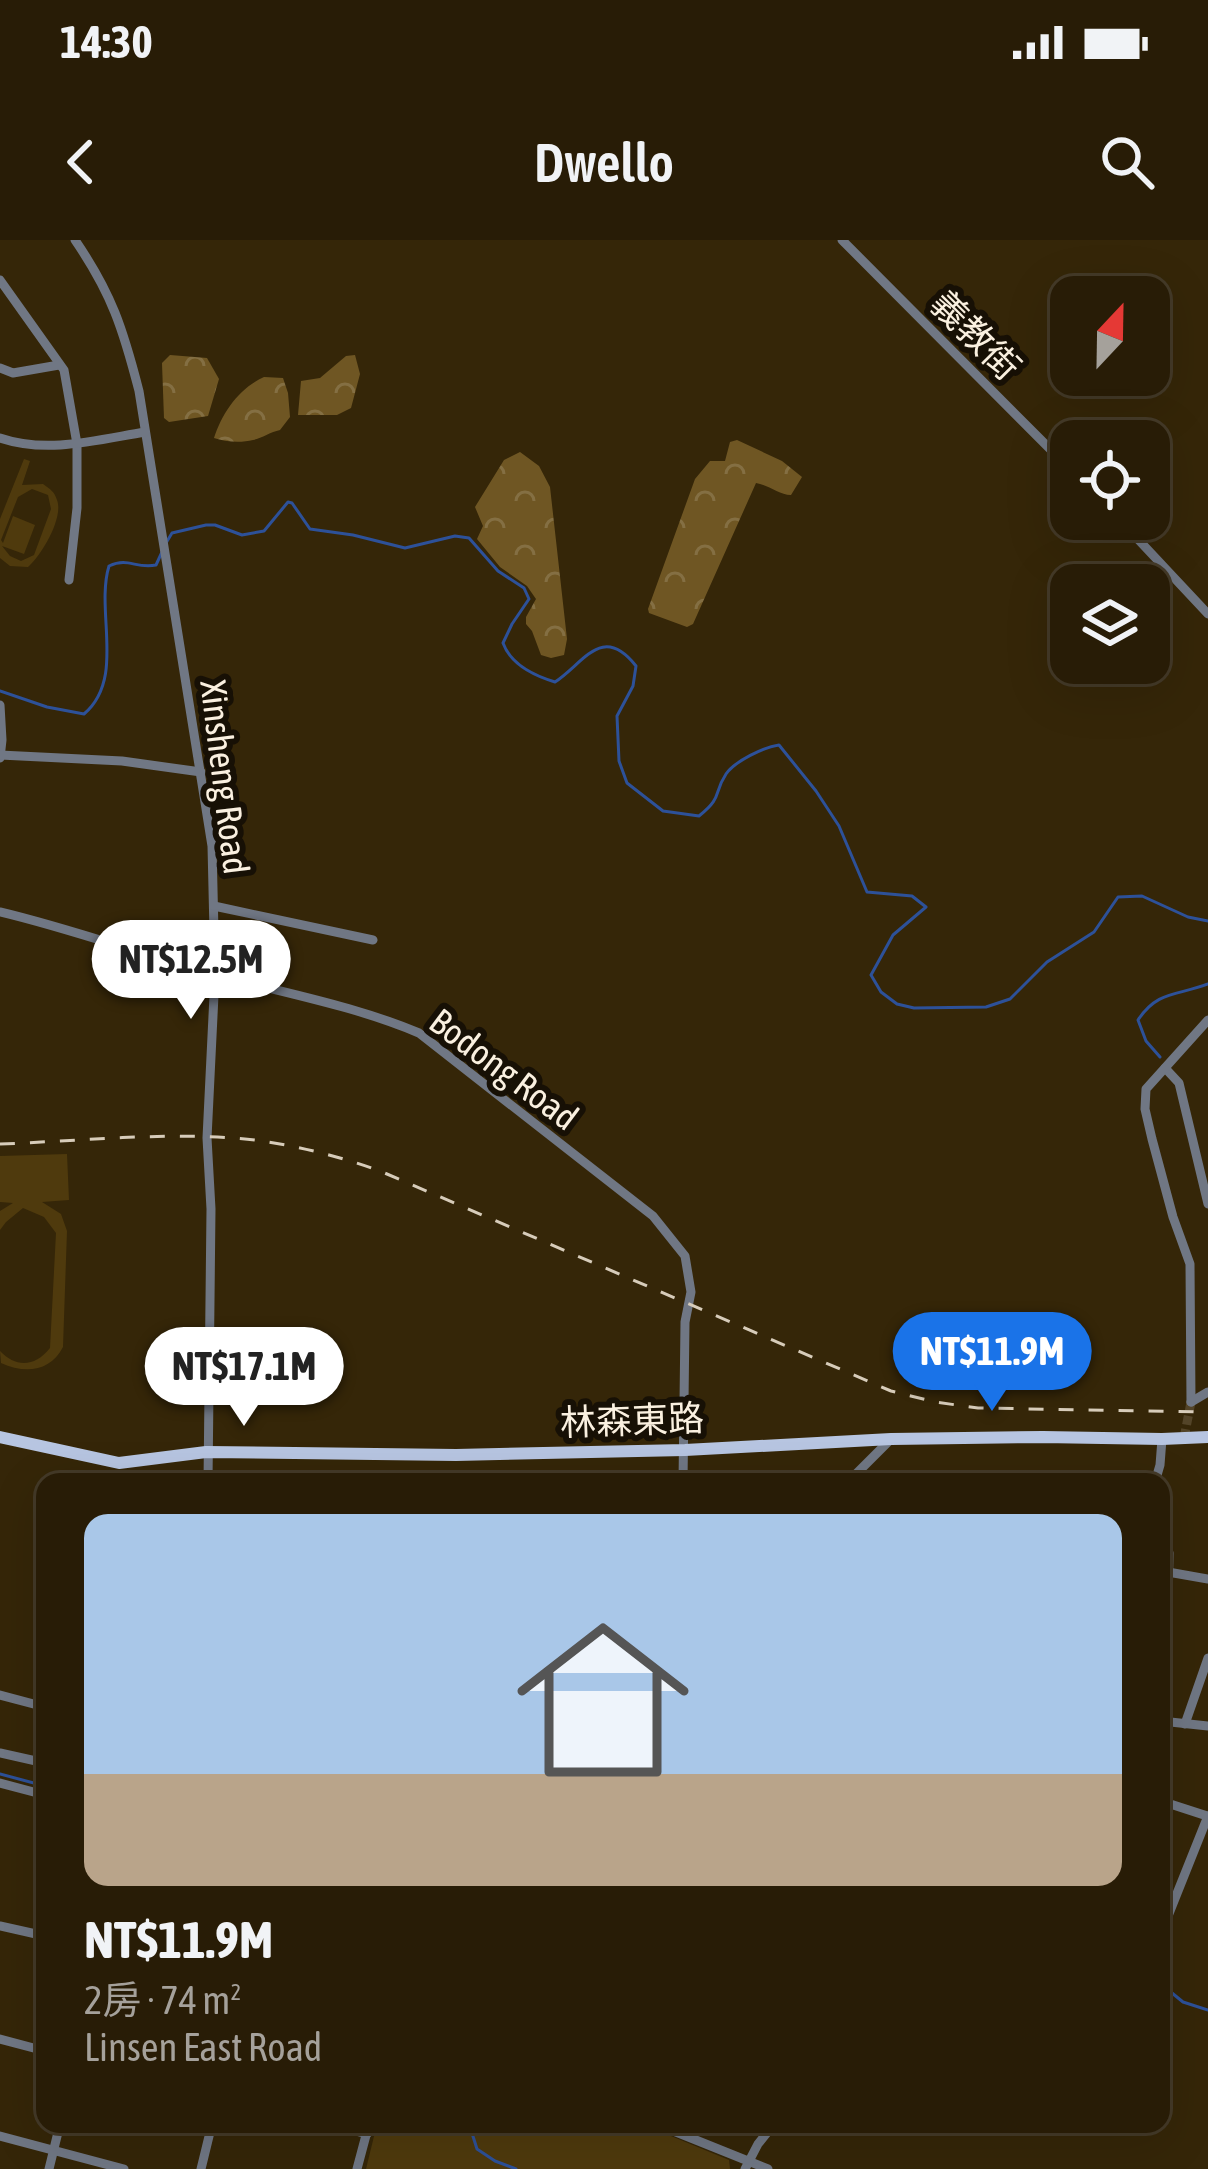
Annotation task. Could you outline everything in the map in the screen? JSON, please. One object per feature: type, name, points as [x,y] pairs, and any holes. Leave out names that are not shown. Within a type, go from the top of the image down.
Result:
[{"type":"main road","name":"林森東路","points":[[0,1437],[119,1463],[206,1453],[456,1455],[891,1439],[1208,1436]]},
{"type":"street","name":"Xinsheng Road","points":[[75,240],[101,278],[123,328],[139,391],[211,829],[215,975],[207,1138],[211,1251],[207,1473]]},
{"type":"street","name":"義教街","points":[[842,240],[1050,449]]},
{"type":"street","points":[[0,281],[64,370],[77,444],[77,508],[69,580]]},
{"type":"street","points":[[0,368],[13,373],[59,365]]},
{"type":"street","points":[[0,438],[23,446],[77,444],[145,432]]},
{"type":"street","points":[[1139,540],[1208,614]]},
{"type":"street","points":[[0,705],[0,756],[122,761],[201,772]]},
{"type":"street","points":[[214,906],[373,940]]},
{"type":"street","name":"Bodong Road","points":[[0,913],[215,975],[329,1002],[419,1033],[653,1216],[685,1256],[691,1292],[685,1322],[684,1473]]},
{"type":"street","points":[[1208,1020],[1146,1090],[1145,1109],[1190,1264],[1191,1402],[1208,1392]]},
{"type":"street","points":[[1165,1068],[1179,1083],[1208,1204]]},
{"type":"street","points":[[857,1473],[891,1439]]},
{"type":"street","points":[[1156,1473],[1162,1439]]},
{"type":"street","points":[[1170,1572],[1208,1579]]},
{"type":"street","points":[[1185,1724],[1208,1658]]},
{"type":"street","points":[[0,1696],[36,1705]]},
{"type":"street","points":[[1170,1722],[1208,1726]]},
{"type":"street","points":[[0,1755],[36,1761]]},
{"type":"street","points":[[0,1783],[36,1793]]},
{"type":"street","points":[[1170,1804],[1207,1816],[1170,1911]]},
{"type":"street","points":[[0,1926],[36,1934]]},
{"type":"street","points":[[0,2039],[36,2048]]},
{"type":"street","points":[[49,2169],[58,2133]]},
{"type":"street","points":[[201,2169],[210,2133]]},
{"type":"street","points":[[357,2169],[367,2133]]},
{"type":"street","points":[[676,2133],[747,2166],[768,2169]]},
{"type":"street","points":[[747,2166],[768,2133]]},
{"type":"street","points":[[0,2136],[124,2169]]},
{"type":"shaded area","points":[[24,459],[30,461],[22,485],[43,484],[55,495],[58,508],[50,536],[28,567],[10,566],[0,558],[0,519]],"holes":[[[32,489],[48,495],[51,509],[34,555],[21,561],[10,556],[2,546],[24,554],[35,525],[13,516],[3,543],[1,540],[18,497]]]},
{"type":"shaded area","points":[[67,1154],[69,1200],[42,1202],[61,1214],[67,1231],[63,1347],[44,1366],[10,1366],[1,1363],[0,1351],[25,1363],[50,1348],[56,1233],[44,1217],[23,1208],[0,1230],[0,1211],[13,1203],[0,1202],[0,1156]]},
{"type":"shaded area","points":[[375,2133],[664,2133],[729,2160],[730,2169],[366,2169]]},
{"type":"green space","points":[[170,355],[207,358],[219,379],[208,416],[169,422],[164,418],[162,363]]},
{"type":"green space","points":[[355,355],[360,374],[351,408],[337,415],[298,415],[301,381],[320,378],[346,356]]},
{"type":"green space","points":[[264,377],[283,378],[288,393],[290,417],[280,430],[248,441],[214,438],[233,402]]},
{"type":"green space","points":[[737,440],[782,461],[802,477],[791,495],[756,483],[693,624],[687,627],[649,613],[695,479],[710,461],[725,461],[730,442]]},
{"type":"green space","points":[[520,452],[539,466],[550,487],[567,639],[564,655],[551,658],[541,655],[526,624],[536,599],[477,539],[483,526],[475,507],[504,460]]},
{"type":"waterway","points":[[166,543],[172,533],[206,525],[242,535],[264,531],[288,502],[310,529],[405,548],[455,536],[469,538],[498,571],[524,588],[529,599],[503,643],[518,663],[555,682],[603,647],[624,654],[636,666],[633,686],[617,716],[619,761],[627,783],[663,811],[699,816],[715,800],[730,769],[750,755],[779,745],[839,826],[867,892],[912,896],[926,907],[893,935],[871,975],[881,992],[897,1004],[986,1007],[1010,999],[1047,962],[1094,932],[1118,897],[1142,896],[1208,921]]},
{"type":"waterway","points":[[0,691],[84,714],[104,682],[109,566],[156,565],[162,552]]},
{"type":"waterway","points":[[1160,1057],[1146,1041],[1138,1020],[1153,1003],[1208,984]]},
{"type":"waterway","points":[[0,1774],[36,1784]]},
{"type":"waterway","points":[[1170,1991],[1183,2002],[1208,2010]]},
{"type":"waterway","points":[[472,2133],[477,2149],[516,2169]]},
{"type":"tunnel","points":[[1184,1438],[1191,1402]]},
{"type":"railway","points":[[0,1144],[198,1136],[307,1149],[380,1171],[891,1391],[978,1408],[1208,1412]]}]
